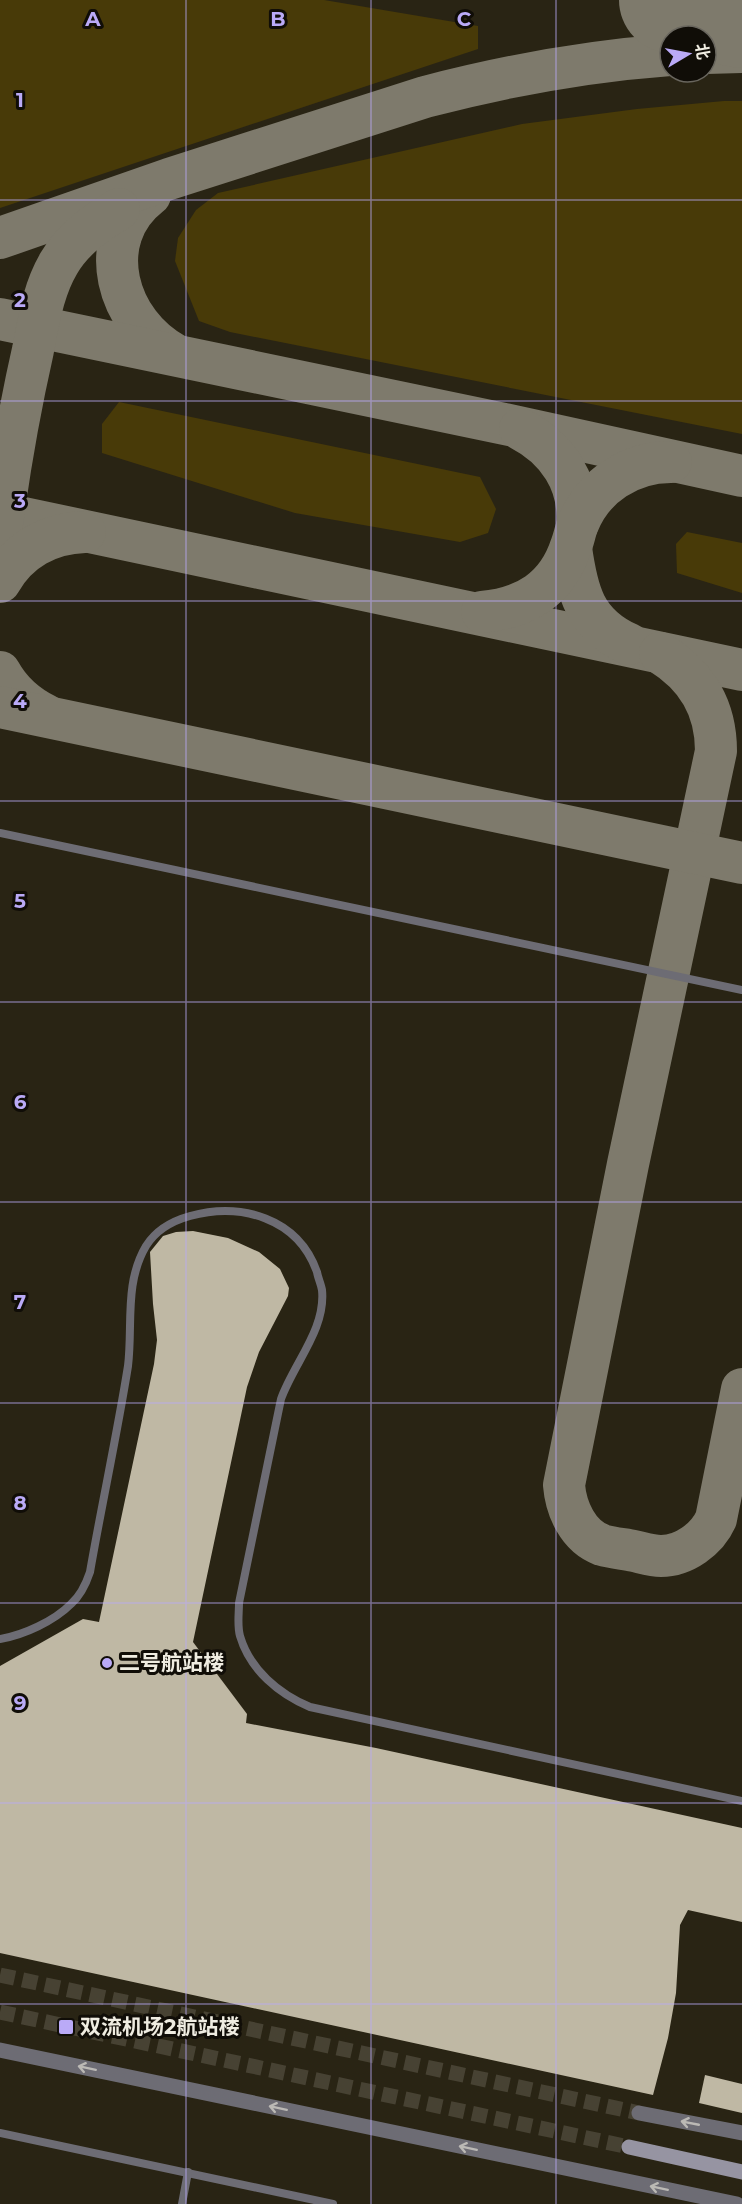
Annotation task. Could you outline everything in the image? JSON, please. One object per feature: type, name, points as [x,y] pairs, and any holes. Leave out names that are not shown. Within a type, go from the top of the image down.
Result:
[{"type":"main road","points":[[629,2147],[742,2172]]},
{"type":"street","points":[[0,2050],[737,2204]]},
{"type":"street","points":[[639,2113],[742,2133]]},
{"type":"lane","points":[[0,833],[742,990]]},
{"type":"lane","points":[[0,1639],[12,1637],[61,1613],[73,1603],[90,1572],[128,1364],[130,1302],[135,1271],[146,1246],[157,1231],[177,1220],[216,1211],[255,1214],[277,1224],[296,1238],[311,1256],[322,1288],[322,1307],[314,1333],[281,1399],[239,1603],[240,1636],[256,1667],[273,1686],[294,1700],[310,1707],[742,1802]]},
{"type":"lane","points":[[0,2133],[333,2204]]},
{"type":"lane","points":[[182,2204],[188,2172]]},
{"type":"shaded area","points":[[0,0],[324,0],[478,26],[478,49],[0,208]]},
{"type":"shaded area","points":[[742,101],[742,434],[230,332],[199,321],[175,261],[178,238],[196,210],[218,193],[522,124],[637,109]]},
{"type":"shaded area","points":[[119,402],[480,477],[496,509],[488,533],[460,542],[295,513],[102,453],[102,424]]},
{"type":"shaded area","points":[[687,532],[742,543],[742,593],[677,573],[676,544]]},
{"type":"building","name":"二号航站楼","points":[[193,1231],[228,1238],[259,1252],[280,1269],[289,1288],[288,1296],[259,1352],[247,1387],[193,1642],[247,1714],[246,1723],[376,1748],[742,1828],[742,1922],[688,1910],[680,1925],[676,1993],[668,2038],[653,2095],[0,1953],[0,1666],[83,1619],[99,1622],[154,1364],[157,1340],[150,1252],[163,1236],[176,1232]]},
{"type":"building","points":[[705,2075],[742,2084],[742,2113],[699,2103]]},
{"type":"taxiway","points":[[701,6],[702,0]]},
{"type":"taxiway","points":[[718,53],[742,52]]},
{"type":"taxiway","points":[[0,238],[169,179],[425,97],[547,70],[658,56]]},
{"type":"taxiway","points":[[150,195],[132,214],[121,235],[117,257],[119,280],[127,303],[139,323],[156,341],[176,355]]},
{"type":"taxiway","points":[[0,539],[19,420],[45,294],[59,263],[71,246],[119,209]]},
{"type":"taxiway","points":[[0,319],[742,476]]},
{"type":"taxiway","points":[[520,429],[545,446],[564,468],[575,495],[577,526]]},
{"type":"taxiway","points":[[482,612],[498,610],[525,601],[548,585],[565,561],[585,510],[603,488],[641,466],[671,462]]},
{"type":"taxiway","points":[[0,513],[742,670]]},
{"type":"taxiway","points":[[0,582],[16,561],[36,545],[59,536],[85,532]]},
{"type":"taxiway","points":[[571,548],[576,578],[585,605],[602,627],[629,644]]},
{"type":"taxiway","points":[[660,653],[684,672],[702,694],[712,721],[716,751],[628,1164],[564,1485],[567,1503],[575,1521],[586,1535],[602,1545],[658,1556],[686,1550],[701,1539],[716,1519],[742,1389]]},
{"type":"taxiway","points":[[0,672],[20,697],[46,715]]},
{"type":"taxiway","points":[[0,707],[742,863]]},
{"type":"runway","points":[[672,0],[742,15]]},
{"type":"tunnel","points":[[0,1975],[639,2113]]},
{"type":"tunnel","points":[[0,2012],[629,2147]]},
{"type":"place","name":"二号航站楼","points":[[107,1663]]},
{"type":"place","name":"双流机场2航站楼","points":[[66,2027]]}]
